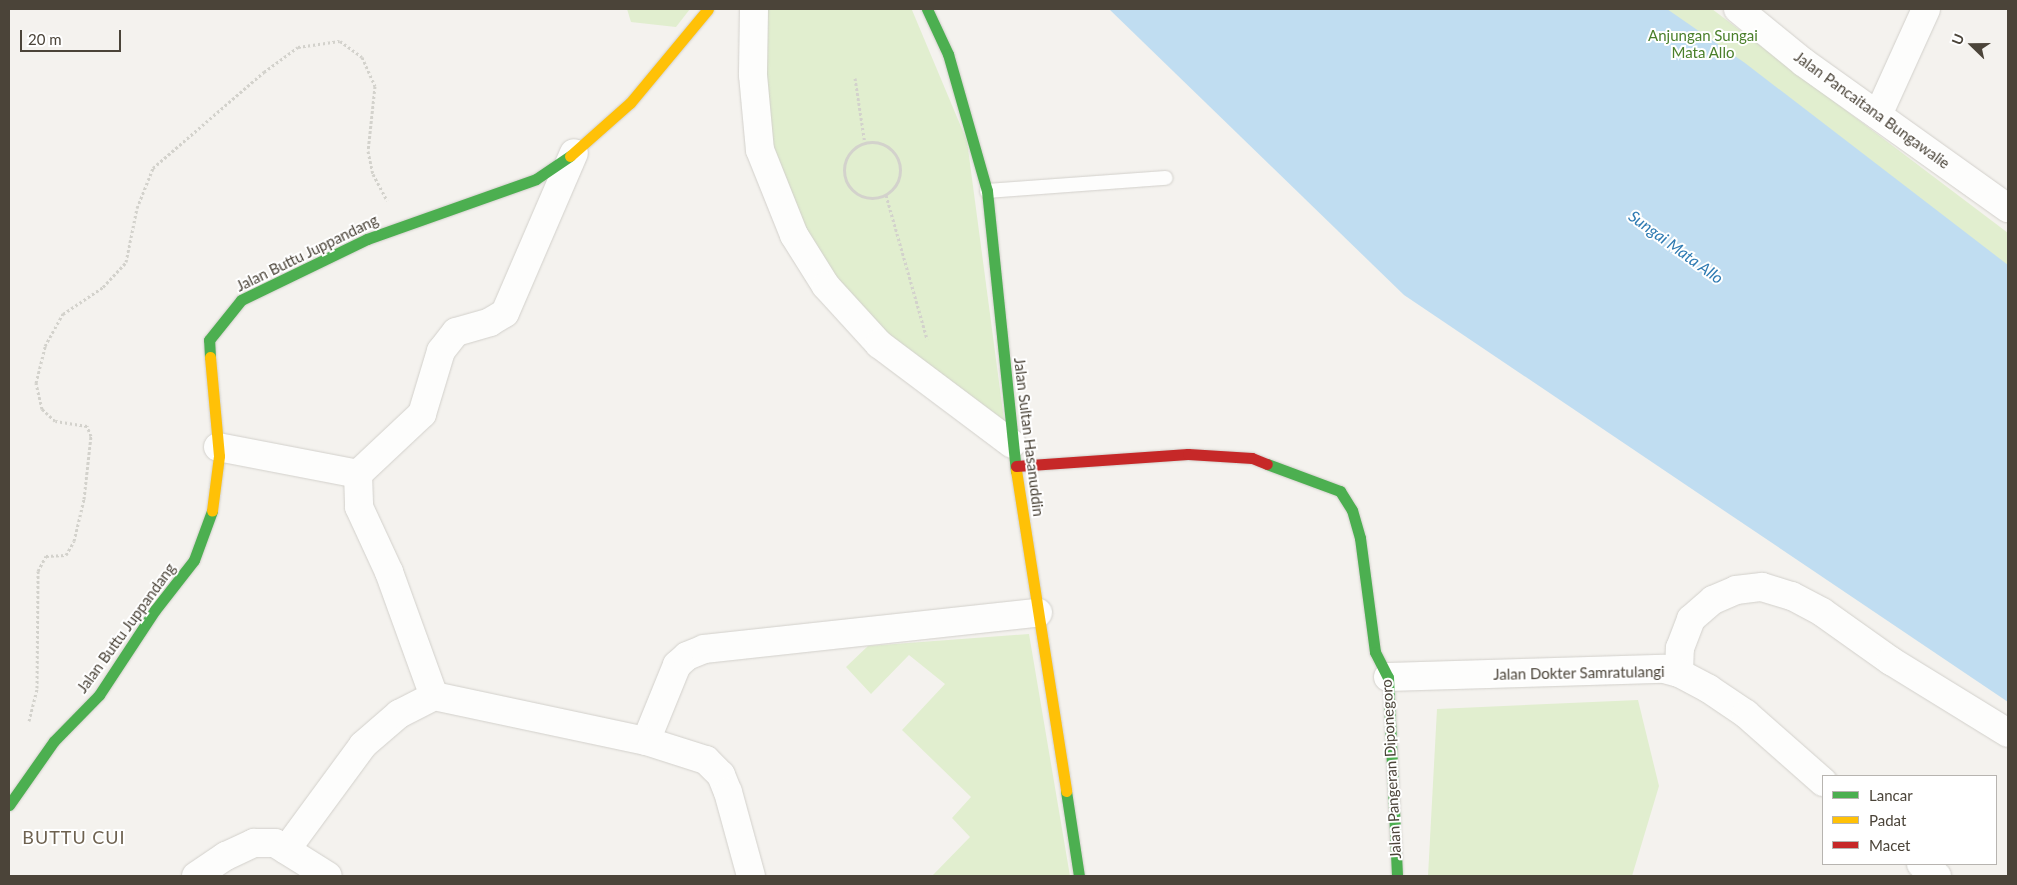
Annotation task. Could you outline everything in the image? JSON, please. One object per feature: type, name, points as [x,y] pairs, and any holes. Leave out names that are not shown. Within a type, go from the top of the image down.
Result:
[{"type":"main road","name":"Jalan Buttu Juppandang","points":[[9,805],[54,741],[99,695],[155,610],[194,560],[211,516],[218,482],[218,448],[209,340],[224,319],[241,300],[400,225],[527,183],[574,153],[630,103],[708,9]]},
{"type":"main road","name":"Jalan Sultan Hasanuddin","points":[[928,9],[948,54],[987,191],[1014,455],[1079,876]]},
{"type":"main road","name":"Jalan Pangeran Diponegoro","points":[[1014,455],[1188,454],[1252,458],[1340,491],[1352,510],[1370,595],[1375,652],[1388,677],[1397,876]]},
{"type":"street","points":[[754,9],[753,75],[760,150],[794,235],[826,286],[879,344],[926,377],[1014,455]]},
{"type":"street","name":"Jalan Pancaitana Bungawalie","points":[[1738,9],[1878,115],[2008,208]]},
{"type":"street","points":[[1878,115],[1926,9]]},
{"type":"street","points":[[434,696],[389,572],[359,507],[358,474],[422,414],[441,351],[456,332],[490,322],[505,314],[574,153]]},
{"type":"street","points":[[218,448],[358,474]]},
{"type":"street","points":[[1679,673],[1680,648],[1691,620],[1713,600],[1736,590],[1762,587],[1792,596],[1822,612],[1890,661],[2008,733]]},
{"type":"street","points":[[646,741],[677,665],[687,656],[704,649],[1038,613]]},
{"type":"street","name":"Jalan Dokter Samratulangi","points":[[1388,677],[1664,669],[1679,673],[1746,714],[1822,781]]},
{"type":"street","points":[[286,850],[363,745],[399,714],[434,696],[646,741],[706,760],[721,775],[751,876]]},
{"type":"street","points":[[196,876],[226,856],[254,843],[275,843],[328,876]]},
{"type":"street","points":[[1922,865],[1937,876]]},
{"type":"lane","points":[[987,191],[1166,178]]},
{"type":"path","points":[[29,723],[37,688],[38,572],[46,556],[66,555],[74,541],[84,499],[91,436],[87,426],[55,421],[42,409],[36,383],[45,346],[63,314],[103,287],[126,262],[137,208],[153,168],[264,72],[298,47],[340,41],[362,57],[375,86],[368,151],[373,174],[400,225]]},
{"type":"path","points":[[855,78],[865,144]]},
{"type":"path","points":[[876,142],[892,149],[900,165],[898,182],[886,195],[868,198],[853,191],[844,176],[846,158],[858,145],[876,142]]},
{"type":"path","points":[[886,195],[929,346],[926,377]]},
{"type":"green space","points":[[627,9],[690,9],[676,27],[631,22]]},
{"type":"green space","points":[[759,9],[912,10],[967,141],[1005,427],[883,335],[799,233],[765,144]]},
{"type":"green space","name":"Anjungan Sungai Mata Allo","points":[[1600,9],[1712,9],[2008,233],[2008,306]]},
{"type":"green space","points":[[1029,634],[1070,876],[932,876],[970,837],[952,818],[971,797],[902,730],[945,684],[909,655],[871,694],[846,667],[868,646]]},
{"type":"green space","points":[[1638,700],[1659,786],[1632,876],[1428,876],[1437,709]]},
{"type":"water","name":"Sungai Mata Allo","points":[[1109,9],[1667,9],[1745,63],[2008,265],[2008,702],[1404,295]]},
{"type":"traffic: fast","points":[[927,9],[948,54],[987,191],[1016,470]]},
{"type":"traffic: fast","points":[[210,357],[209,340],[241,300],[367,239],[536,179],[570,156]]},
{"type":"traffic: fast","points":[[1267,464],[1340,491],[1352,510],[1360,538],[1375,652],[1388,677],[1397,876]]},
{"type":"traffic: fast","points":[[9,805],[54,741],[99,695],[155,610],[194,560],[212,511]]},
{"type":"traffic: fast","points":[[1066,791],[1079,876]]},
{"type":"traffic: slow","points":[[570,156],[630,103],[708,9]]},
{"type":"traffic: slow","points":[[210,357],[219,456],[212,511]]},
{"type":"traffic: slow","points":[[1016,470],[1066,791]]},
{"type":"traffic: jam","points":[[1016,466],[1188,454],[1252,458],[1267,464]]},
{"type":"district","name":"BUTTU CUI","points":[[74,837]]}]
